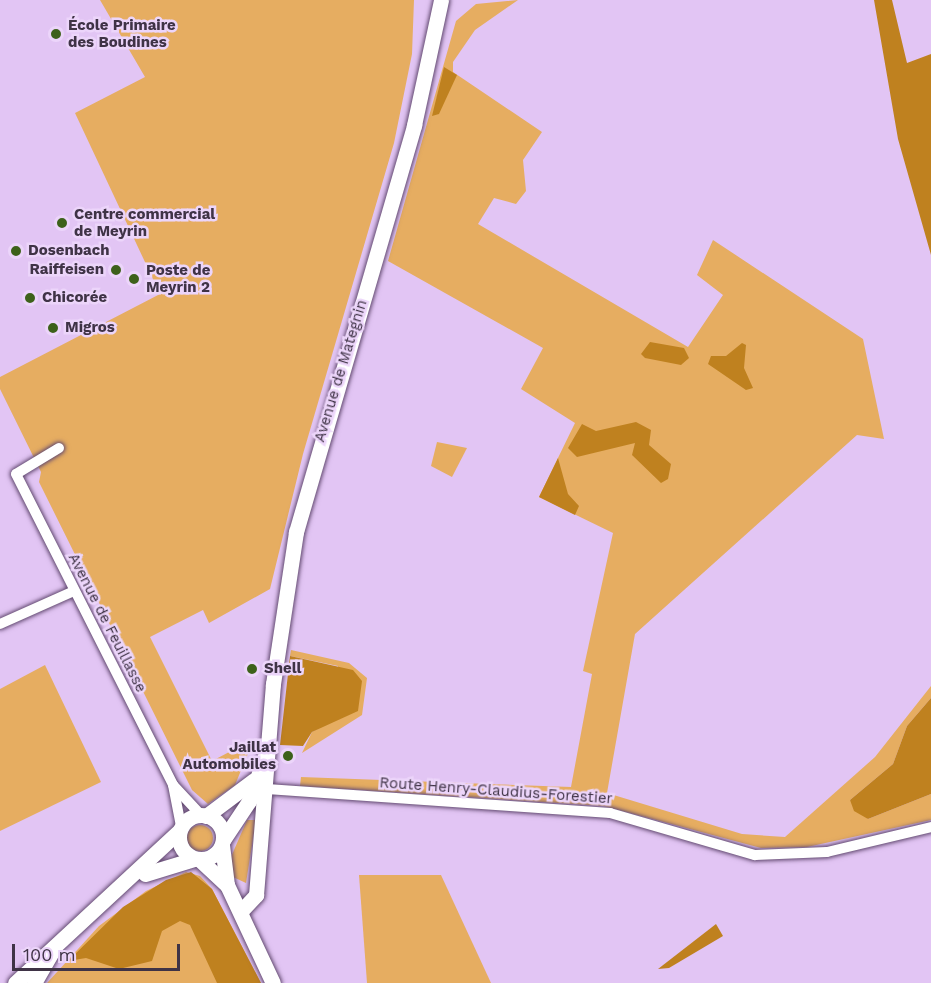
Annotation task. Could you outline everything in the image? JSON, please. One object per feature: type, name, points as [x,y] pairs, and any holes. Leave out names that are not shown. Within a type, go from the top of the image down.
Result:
[{"type":"main road","name":"Avenue de Mategnin","points":[[242,910],[256,895],[262,783],[296,532],[414,125],[441,0]]},
{"type":"main road","name":"Avenue de Mategnin","points":[[222,843],[262,783]]},
{"type":"main road","points":[[15,983],[134,879],[180,829],[262,783]]},
{"type":"main road","points":[[203,815],[218,823],[227,885]]},
{"type":"main road","points":[[180,829],[181,848],[227,885],[242,910],[273,983]]},
{"type":"main road","points":[[134,879],[197,859],[222,843]]},
{"type":"main road","points":[[26,983],[57,944]]},
{"type":"main road","points":[[34,983],[57,944]]},
{"type":"street","name":"Avenue de Feuillasse","points":[[59,448],[16,474],[173,785],[203,815]]},
{"type":"street","points":[[0,624],[74,591]]},
{"type":"street","name":"Route Henry-Claudius-Forestier","points":[[262,783],[610,813],[755,855],[827,852],[931,827]]},
{"type":"street","name":"Avenue de Feuillasse","points":[[173,785],[180,829]]},
{"type":"shaded area","points":[[100,0],[414,0],[412,54],[394,143],[303,454],[270,589],[209,623],[203,610],[150,637],[212,761],[254,739],[235,785],[208,804],[192,790],[39,482],[41,472],[0,389],[0,377],[160,294],[75,113],[145,77]]},
{"type":"shaded area","points":[[518,0],[475,30],[453,62],[453,72],[542,132],[523,160],[526,191],[516,204],[494,198],[478,224],[688,347],[723,295],[697,275],[713,240],[863,339],[884,439],[857,435],[635,634],[607,793],[742,834],[785,837],[875,757],[931,686],[931,698],[907,726],[893,764],[850,800],[868,819],[931,794],[931,820],[807,847],[761,848],[604,806],[300,786],[301,777],[571,787],[592,674],[583,671],[613,533],[539,497],[575,423],[521,389],[543,348],[388,261],[456,21],[476,4]]},
{"type":"shaded area","points":[[874,0],[892,0],[907,63],[931,54],[931,255],[898,139]]},
{"type":"shaded area","points":[[444,67],[457,75],[439,114],[432,116]]},
{"type":"shaded area","points":[[650,342],[684,348],[689,358],[681,365],[645,358],[641,354]]},
{"type":"shaded area","points":[[742,343],[746,345],[744,368],[753,388],[746,390],[708,364],[711,356],[726,356]]},
{"type":"shaded area","points":[[636,422],[651,430],[649,445],[671,464],[668,479],[661,483],[632,455],[635,443],[577,457],[568,448],[582,424],[596,431]]},
{"type":"shaded area","points":[[437,442],[467,448],[452,477],[431,466]]},
{"type":"shaded area","points":[[558,458],[568,494],[579,506],[575,515],[539,497]]},
{"type":"shaded area","points":[[291,650],[349,663],[367,678],[362,715],[302,753],[312,732],[340,717],[338,666],[290,656]]},
{"type":"shaded area","points":[[290,656],[353,670],[362,681],[358,711],[312,732],[303,746],[280,745]]},
{"type":"shaded area","points":[[45,665],[101,782],[0,831],[0,689]]},
{"type":"shaded area","points":[[931,698],[931,794],[868,819],[854,811],[850,800],[893,764],[907,726]]},
{"type":"shaded area","points":[[247,820],[256,820],[246,883],[233,877],[231,857]]},
{"type":"shaded area","points":[[200,825],[209,829],[213,838],[209,847],[200,851],[191,847],[187,838],[191,829]]},
{"type":"shaded area","points":[[186,872],[200,876],[212,889],[261,983],[47,983],[99,926],[146,891]]},
{"type":"shaded area","points":[[191,872],[212,889],[261,983],[217,983],[190,925],[180,921],[162,931],[152,961],[119,969],[86,958],[68,961],[123,907],[166,880]]},
{"type":"shaded area","points":[[359,875],[441,875],[491,983],[367,983]]},
{"type":"shaded area","points":[[716,924],[723,936],[669,968],[658,969]]},
{"type":"place","name":"École Primaire des Boudines","points":[[56,34]]},
{"type":"place","name":"Centre commercial de Meyrin","points":[[62,223]]},
{"type":"place","name":"Dosenbach","points":[[16,251]]},
{"type":"place","name":"Raiffeisen","points":[[116,270]]},
{"type":"place","name":"Poste de Meyrin 2","points":[[134,279]]},
{"type":"place","name":"Chicorée","points":[[30,298]]},
{"type":"place","name":"Migros","points":[[53,328]]},
{"type":"place","name":"Shell","points":[[252,669]]},
{"type":"place","name":"Jaillat Automobiles","points":[[288,756]]}]
